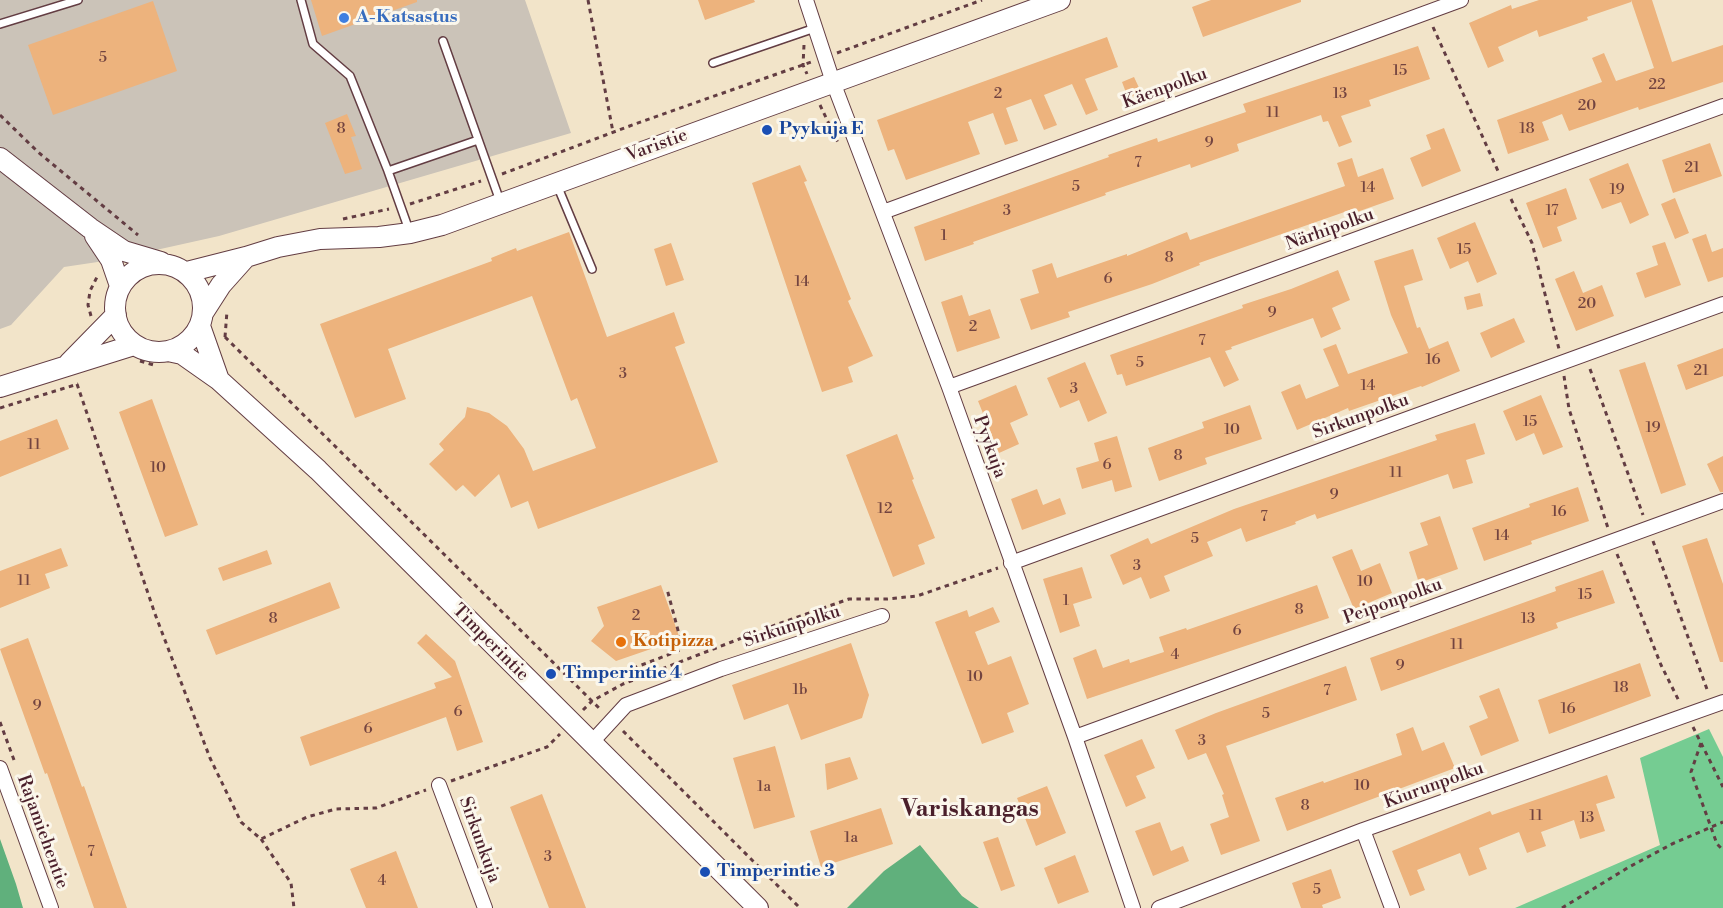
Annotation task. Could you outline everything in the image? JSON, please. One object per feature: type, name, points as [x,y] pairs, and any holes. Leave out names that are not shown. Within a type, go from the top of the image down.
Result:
[{"type":"street","name":"Pyykuja","points":[[806,0],[833,82],[949,387],[1005,565],[1075,737],[1133,908]]},
{"type":"street","name":"Varistie","points":[[187,272],[278,247],[320,240],[379,237],[442,225],[1060,0]]},
{"type":"street","name":"Käenpolku","points":[[883,212],[1461,0]]},
{"type":"street","name":"Närhipolku","points":[[949,387],[1723,106]]},
{"type":"street","points":[[0,158],[90,228],[124,251],[187,272],[198,286],[203,299],[202,320]]},
{"type":"street","points":[[90,228],[111,260],[120,286]]},
{"type":"street","points":[[0,387],[68,364],[136,353],[156,352],[167,360],[192,337],[221,285],[246,257]]},
{"type":"street","points":[[136,353],[124,335],[116,315],[116,300],[120,286],[140,268],[153,264],[166,264]]},
{"type":"street","name":"Sirkunpolku","points":[[1005,565],[1723,304]]},
{"type":"street","points":[[68,364],[116,315]]},
{"type":"street","name":"Timperintie","points":[[202,320],[219,380]]},
{"type":"street","name":"Timperintie","points":[[167,360],[182,354],[219,380],[318,470],[758,908]]},
{"type":"street","name":"Peiponpolku","points":[[1075,737],[1723,501]]},
{"type":"street","name":"Sirkunpolku","points":[[592,742],[626,705],[721,669],[882,616]]},
{"type":"street","name":"Kiurunpolku","points":[[1159,908],[1363,830],[1723,702]]},
{"type":"street","name":"Rajamiehentie","points":[[0,768],[51,908]]},
{"type":"street","name":"Sirkunkuja","points":[[439,785],[485,908]]},
{"type":"street","points":[[1363,830],[1392,908]]},
{"type":"lane","points":[[0,24],[78,0]]},
{"type":"lane","points":[[301,0],[313,44],[350,76],[410,232]]},
{"type":"lane","points":[[713,63],[815,28]]},
{"type":"lane","points":[[443,40],[501,203]]},
{"type":"lane","points":[[388,171],[478,140]]},
{"type":"lane","points":[[556,182],[592,269]]},
{"type":"path","points":[[588,0],[613,132]]},
{"type":"path","points":[[341,219],[401,207],[491,178],[982,0]]},
{"type":"path","points":[[1427,12],[1532,243],[1562,363],[1569,409],[1612,543],[1657,656],[1723,787]]},
{"type":"path","points":[[0,115],[38,152],[140,236]]},
{"type":"path","points":[[221,285],[228,305],[225,337],[800,908]]},
{"type":"path","points":[[136,353],[167,360]]},
{"type":"path","points":[[77,384],[155,614],[210,758],[241,822],[261,839],[291,883],[294,908]]},
{"type":"path","points":[[261,839],[307,817],[336,809],[376,808],[547,747],[592,701],[622,684],[778,624],[849,599],[917,596],[1005,565]]},
{"type":"path","points":[[608,678],[683,649],[667,589]]},
{"type":"path","points":[[1701,743],[1691,772],[1717,844],[1723,850]]},
{"type":"path","points":[[1562,908],[1672,844],[1723,822]]},
{"type":"shaded area","points":[[0,0],[525,0],[571,133],[219,236],[111,260],[64,267],[11,325],[0,329]]},
{"type":"green space","points":[[1709,729],[1723,757],[1723,908],[1515,908],[1660,845],[1640,758]]},
{"type":"green space","points":[[0,839],[16,884],[23,908],[0,908]]},
{"type":"green space","points":[[920,845],[962,896],[979,908],[847,908],[884,871]]},
{"type":"building","name":"A-Katsastus","points":[[311,0],[417,0],[417,2],[322,36]]},
{"type":"building","points":[[698,0],[754,0],[755,2],[705,20]]},
{"type":"building","points":[[1211,0],[1301,0],[1301,2],[1203,37],[1192,7]]},
{"type":"building","points":[[1539,0],[1631,0],[1631,2],[1539,37],[1537,30],[1498,47],[1504,61],[1488,68],[1469,23],[1511,5],[1512,9]]},
{"type":"building","points":[[1631,0],[1652,0],[1672,62],[1723,45],[1723,82],[1639,110],[1638,107],[1569,131],[1562,114],[1542,122],[1549,140],[1508,154],[1497,120],[1602,82],[1592,58],[1604,53],[1616,81],[1654,68]]},
{"type":"building","points":[[153,1],[177,71],[53,115],[28,45]]},
{"type":"building","points":[[1107,37],[1118,67],[1085,79],[1098,110],[1086,115],[1072,84],[1044,95],[1057,125],[1044,130],[1031,99],[1006,108],[1018,141],[1005,145],[993,113],[968,122],[980,154],[906,180],[894,149],[888,151],[877,120]]},
{"type":"building","points":[[1418,46],[1430,79],[1369,100],[1371,106],[1341,116],[1352,142],[1339,147],[1328,121],[1323,122],[1321,115],[1237,144],[1239,151],[1191,168],[1190,164],[1105,193],[1106,195],[925,261],[914,227],[1157,138],[1158,142],[1246,112],[1243,104]]},
{"type":"building","points":[[1134,77],[1141,92],[1128,98],[1122,82]]},
{"type":"building","points":[[347,114],[356,136],[351,137],[362,169],[345,174],[325,123]]},
{"type":"building","points":[[1444,128],[1461,171],[1422,187],[1410,158],[1431,149],[1426,135]]},
{"type":"building","points":[[1710,143],[1722,176],[1673,193],[1662,160]]},
{"type":"building","points":[[1352,158],[1358,177],[1383,168],[1394,199],[1354,213],[1353,209],[1199,263],[1200,265],[1152,284],[1068,312],[1070,317],[1031,330],[1020,299],[1039,293],[1032,270],[1052,263],[1057,278],[1127,254],[1127,256],[1187,232],[1190,240],[1345,186],[1337,163]]},
{"type":"building","points":[[1628,163],[1649,215],[1630,224],[1621,202],[1602,209],[1589,179]]},
{"type":"building","points":[[800,165],[807,181],[804,182],[851,299],[848,301],[873,356],[848,367],[853,382],[822,392],[752,183]]},
{"type":"building","points":[[1566,188],[1577,219],[1557,227],[1562,241],[1543,248],[1526,203]]},
{"type":"building","points":[[1675,198],[1689,233],[1675,239],[1661,204]]},
{"type":"building","points":[[1475,222],[1497,274],[1477,283],[1468,261],[1450,269],[1437,238]]},
{"type":"building","points":[[569,232],[607,337],[674,312],[685,343],[675,347],[718,462],[538,529],[528,501],[511,508],[499,474],[475,497],[463,485],[456,491],[429,464],[444,450],[439,444],[465,417],[467,407],[489,413],[507,426],[524,449],[533,471],[596,448],[577,398],[571,401],[532,296],[388,349],[406,399],[355,418],[320,324],[492,261],[491,258],[516,248],[517,251]]},
{"type":"building","points":[[1706,234],[1712,252],[1723,248],[1723,277],[1708,282],[1692,239]]},
{"type":"building","points":[[1665,242],[1681,285],[1645,298],[1636,273],[1658,265],[1652,246]]},
{"type":"building","points":[[671,243],[684,280],[666,286],[654,249]]},
{"type":"building","points":[[1413,249],[1423,280],[1404,286],[1417,328],[1420,327],[1429,349],[1448,341],[1460,371],[1422,387],[1349,411],[1348,408],[1297,430],[1281,392],[1300,384],[1306,399],[1339,386],[1323,349],[1336,344],[1348,374],[1408,353],[1391,315],[1374,261]]},
{"type":"building","points":[[1338,270],[1350,300],[1332,308],[1341,329],[1321,338],[1313,318],[1231,347],[1232,349],[1225,351],[1239,380],[1224,387],[1210,357],[1126,386],[1122,374],[1117,375],[1110,355],[1243,308],[1242,305]]},
{"type":"building","points":[[1574,271],[1583,293],[1602,285],[1614,316],[1576,331],[1555,279]]},
{"type":"building","points":[[1480,293],[1483,306],[1467,310],[1464,297]]},
{"type":"building","points":[[962,295],[969,316],[990,309],[1000,338],[957,352],[941,302]]},
{"type":"building","points":[[1514,318],[1525,342],[1491,358],[1480,333]]},
{"type":"building","points":[[1723,348],[1723,376],[1686,390],[1677,365]]},
{"type":"building","points":[[1085,362],[1107,413],[1088,422],[1079,400],[1060,408],[1047,378]]},
{"type":"building","points":[[1645,362],[1686,485],[1661,494],[1619,370]]},
{"type":"building","points":[[1016,385],[1028,415],[1010,423],[1019,444],[999,453],[978,401]]},
{"type":"building","points":[[1541,395],[1563,447],[1543,455],[1534,433],[1516,441],[1503,411]]},
{"type":"building","points":[[152,399],[198,525],[165,537],[119,412]]},
{"type":"building","points":[[1250,405],[1262,439],[1205,458],[1207,464],[1159,481],[1148,448],[1204,428],[1202,422]]},
{"type":"building","points":[[57,419],[69,449],[0,477],[0,441]]},
{"type":"building","points":[[1475,423],[1485,454],[1466,460],[1473,483],[1453,489],[1448,474],[1317,519],[1315,514],[1295,522],[1296,524],[1246,542],[1241,528],[1207,542],[1213,556],[1164,576],[1170,591],[1150,599],[1141,577],[1123,585],[1110,555],[1148,538],[1151,544],[1234,509],[1437,440],[1435,435]]},
{"type":"building","points":[[897,434],[935,538],[918,545],[925,564],[893,577],[846,455]]},
{"type":"building","points":[[1117,436],[1132,487],[1115,492],[1112,480],[1082,489],[1076,468],[1099,461],[1094,443]]},
{"type":"building","points":[[1723,456],[1723,492],[1720,492],[1707,464]]},
{"type":"building","points":[[1578,487],[1589,521],[1531,541],[1532,544],[1484,561],[1472,528],[1530,507],[1529,504]]},
{"type":"building","points":[[1037,489],[1043,505],[1060,498],[1066,514],[1022,530],[1011,499]]},
{"type":"building","points":[[1440,516],[1458,569],[1419,583],[1409,552],[1428,545],[1420,523]]},
{"type":"building","points":[[1707,538],[1723,584],[1723,662],[1720,662],[1682,546]]},
{"type":"building","points":[[61,548],[68,566],[45,574],[50,588],[0,608],[0,571]]},
{"type":"building","points":[[1352,549],[1361,571],[1380,563],[1392,593],[1354,609],[1332,557]]},
{"type":"building","points":[[267,550],[272,564],[223,581],[218,568]]},
{"type":"building","points":[[1082,567],[1092,598],[1073,604],[1080,626],[1060,633],[1043,579]]},
{"type":"building","points":[[1603,570],[1615,603],[1556,623],[1558,628],[1381,691],[1370,658],[1556,591],[1555,587]]},
{"type":"building","points":[[330,582],[340,608],[216,655],[206,630]]},
{"type":"building","points":[[661,585],[680,639],[616,661],[591,641],[604,626],[597,607]]},
{"type":"building","points":[[1317,585],[1329,618],[1087,699],[1073,658],[1096,649],[1103,668],[1129,659],[1130,663],[1164,652],[1159,637],[1186,628],[1187,630]]},
{"type":"building","points":[[993,607],[1000,622],[975,632],[988,665],[1011,656],[1029,704],[1007,713],[1014,732],[982,744],[935,622],[967,610],[969,617]]},
{"type":"building","points":[[426,634],[455,661],[483,742],[457,751],[446,717],[310,766],[300,737],[436,688],[434,683],[452,677],[417,643]]},
{"type":"building","points":[[28,638],[127,908],[94,908],[47,773],[45,774],[0,649]]},
{"type":"building","points":[[851,643],[869,695],[862,718],[801,740],[788,704],[744,720],[732,685]]},
{"type":"building","points":[[1640,663],[1651,696],[1549,734],[1538,700]]},
{"type":"building","points":[[1346,666],[1357,700],[1226,746],[1260,841],[1221,855],[1210,824],[1229,817],[1222,795],[1224,794],[1206,753],[1188,760],[1175,730]]},
{"type":"building","points":[[1499,688],[1519,741],[1481,756],[1469,726],[1488,718],[1479,696]]},
{"type":"building","points":[[1413,727],[1422,751],[1444,742],[1455,768],[1287,831],[1275,798],[1402,755],[1396,734]]},
{"type":"building","points":[[1142,739],[1155,768],[1136,776],[1146,798],[1126,807],[1104,755]]},
{"type":"building","points":[[775,746],[795,817],[754,829],[733,758]]},
{"type":"building","points":[[850,757],[858,779],[827,790],[825,764]]},
{"type":"building","points":[[1607,775],[1615,798],[1596,804],[1605,831],[1580,839],[1574,820],[1541,832],[1546,846],[1527,853],[1519,832],[1479,848],[1487,869],[1469,876],[1460,853],[1417,870],[1425,890],[1410,896],[1392,851],[1490,811],[1492,815]]},
{"type":"building","points":[[1047,786],[1066,833],[1036,846],[1017,798]]},
{"type":"building","points":[[542,794],[586,908],[549,908],[510,807]]},
{"type":"building","points":[[881,808],[893,844],[821,867],[810,831]]},
{"type":"building","points":[[1160,822],[1171,851],[1183,846],[1189,861],[1153,876],[1135,831]]},
{"type":"building","points":[[998,837],[1015,886],[1001,891],[983,842]]},
{"type":"building","points":[[396,851],[418,908],[366,908],[350,869]]},
{"type":"building","points":[[1075,855],[1089,892],[1058,904],[1044,868]]},
{"type":"building","points":[[1331,869],[1341,898],[1322,905],[1323,908],[1301,908],[1292,883]]},
{"type":"place","name":"A-Katsastus","points":[[344,18]]},
{"type":"place","name":"Pyykuja E","points":[[767,130]]},
{"type":"place","name":"Kotipizza","points":[[621,642]]},
{"type":"place","name":"Timperintie 4","points":[[551,674]]},
{"type":"place","name":"Timperintie 3","points":[[705,872]]},
{"type":"district","name":"Variskangas","points":[[970,810]]}]
